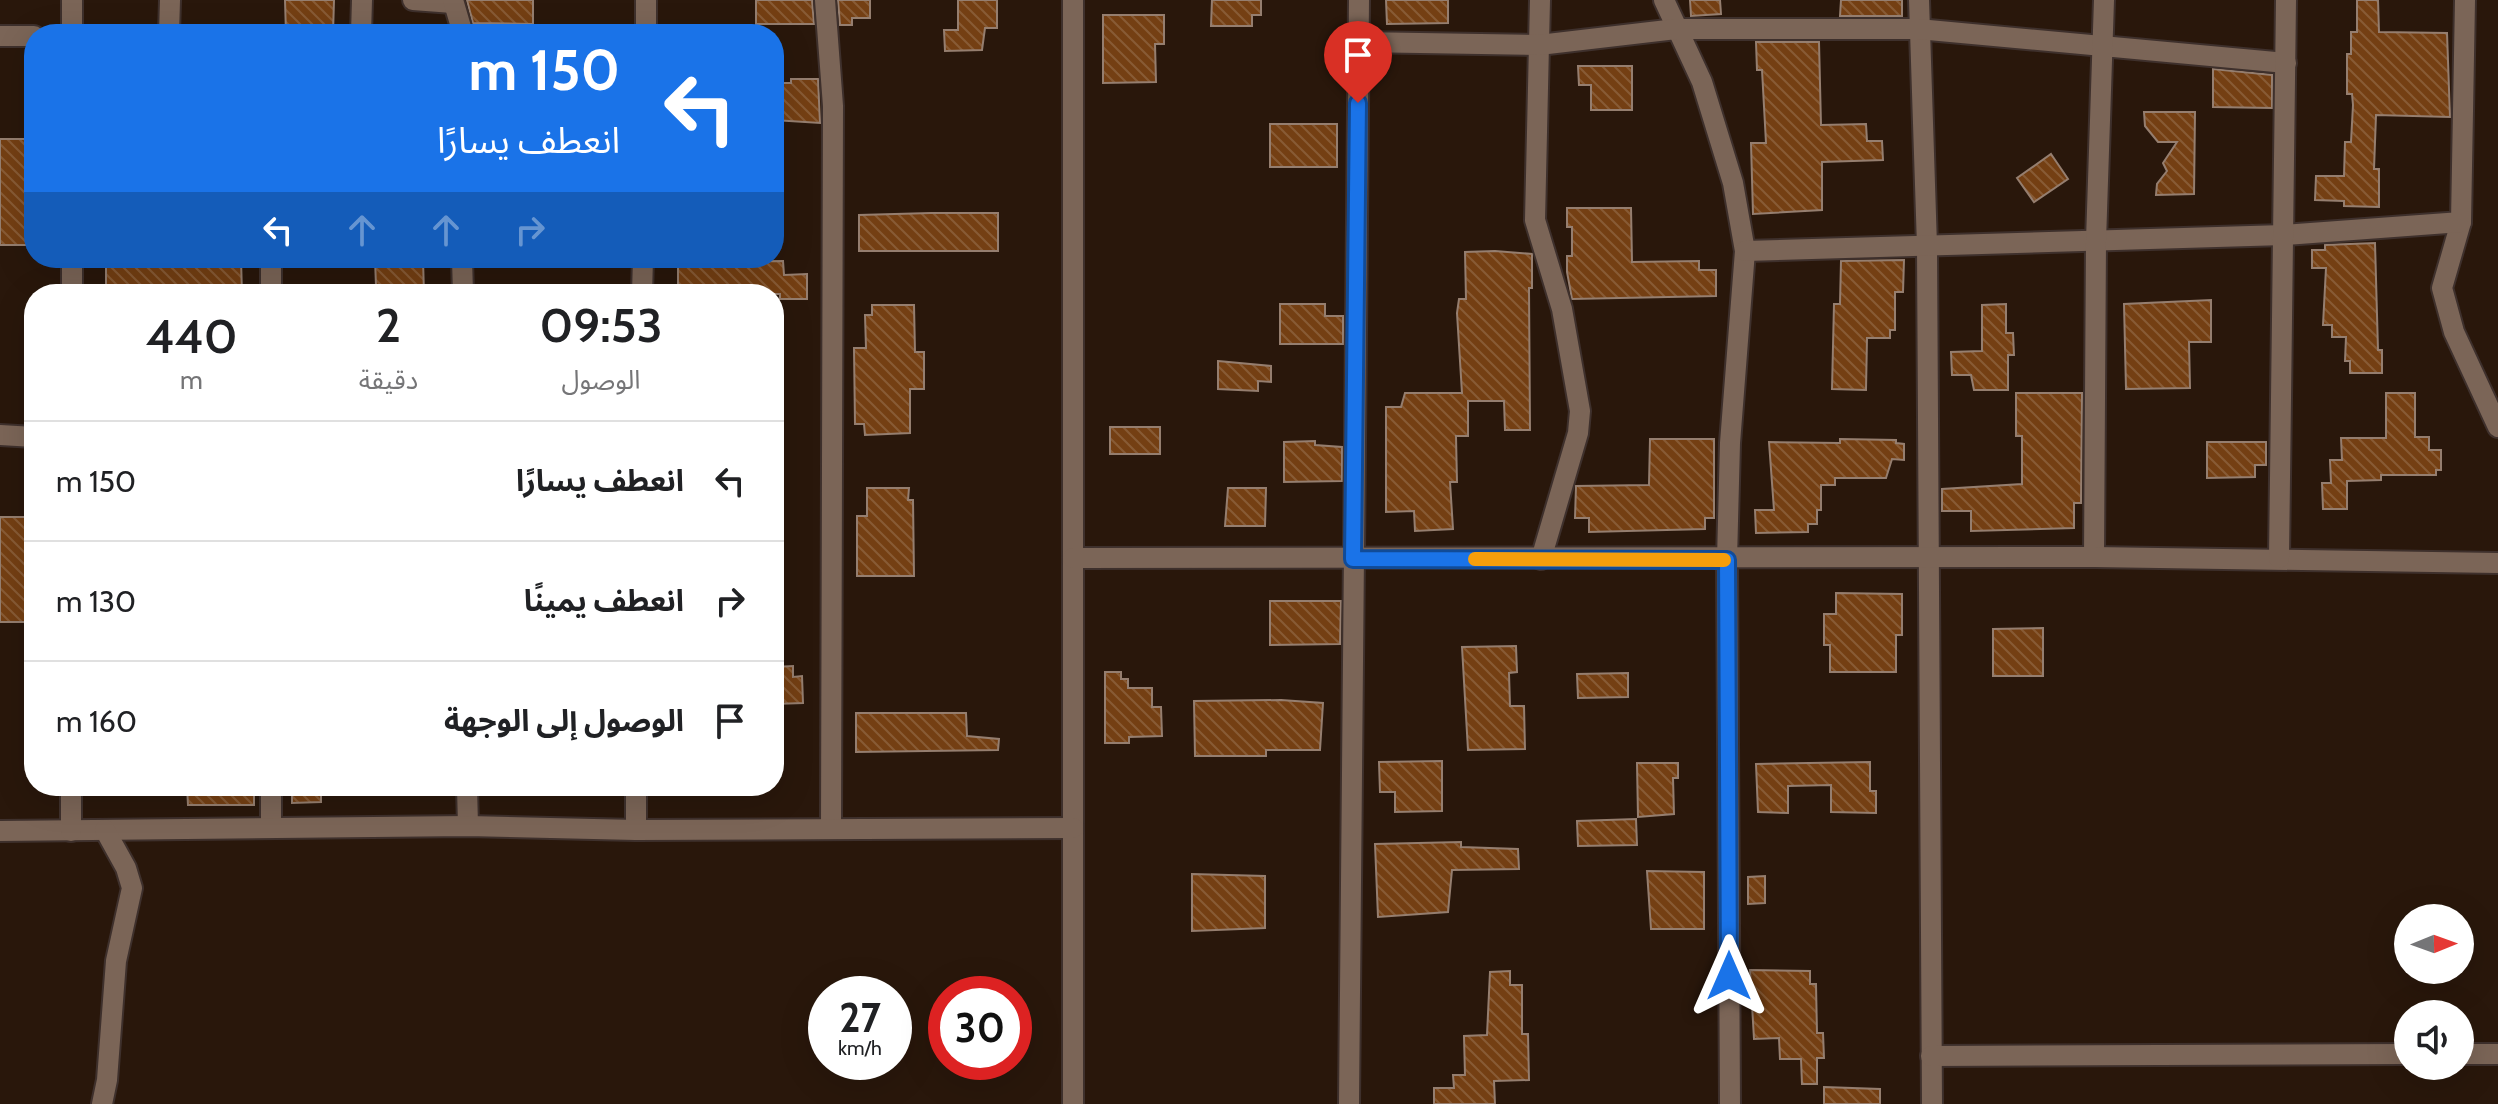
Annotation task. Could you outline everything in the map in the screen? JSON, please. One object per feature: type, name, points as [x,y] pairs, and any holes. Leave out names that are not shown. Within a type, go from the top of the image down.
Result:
[{"type":"street","points":[[72,0],[72,24]]},
{"type":"street","points":[[169,24],[170,0]]},
{"type":"street","points":[[361,24],[362,0]]},
{"type":"street","points":[[413,0],[453,2],[460,24]]},
{"type":"street","points":[[646,0],[646,24]]},
{"type":"street","points":[[825,0],[833,106],[830,143],[831,829]]},
{"type":"street","points":[[1073,0],[1073,1104]]},
{"type":"street","points":[[1349,1104],[1359,0]]},
{"type":"street","points":[[1540,0],[1535,220],[1562,309],[1580,411],[1578,433],[1541,559]]},
{"type":"street","points":[[1664,0],[1702,82],[1725,152],[1745,251],[1730,443],[1727,560],[1730,1104]]},
{"type":"street","points":[[1919,0],[1927,246],[1932,1104]]},
{"type":"street","points":[[2094,557],[2096,241],[2104,0]]},
{"type":"street","points":[[2279,558],[2286,0]]},
{"type":"street","points":[[2465,0],[2461,222],[2442,288],[2454,332],[2498,427]]},
{"type":"street","points":[[1359,42],[1539,45],[1676,29],[1918,29],[2286,63]]},
{"type":"street","points":[[0,36],[24,36]]},
{"type":"street","points":[[1745,251],[2284,235],[2461,222]]},
{"type":"street","points":[[0,435],[24,436]]},
{"type":"street","points":[[1073,558],[1727,560],[2094,557],[2498,563]]},
{"type":"street","points":[[71,796],[71,831]]},
{"type":"street","points":[[271,796],[271,828]]},
{"type":"street","points":[[467,796],[468,826]]},
{"type":"street","points":[[636,796],[636,830]]},
{"type":"street","points":[[0,831],[468,826],[636,830],[1073,828]]},
{"type":"street","points":[[102,1104],[107,1080],[116,961],[132,888],[130,876],[105,830]]},
{"type":"street","points":[[1931,1056],[2394,1054]]},
{"type":"street","points":[[2474,1054],[2498,1054]]},
{"type":"building","points":[[285,0],[334,0],[333,24],[286,24]]},
{"type":"building","points":[[467,0],[533,0],[533,24],[473,23]]},
{"type":"building","points":[[756,0],[812,0],[814,24],[756,24]]},
{"type":"building","points":[[838,0],[870,0],[870,18],[852,18],[852,25],[840,25]]},
{"type":"building","points":[[958,0],[997,0],[997,28],[985,28],[982,50],[945,51],[944,30],[958,30]]},
{"type":"building","points":[[1212,0],[1261,0],[1261,15],[1252,15],[1252,26],[1211,26]]},
{"type":"building","points":[[1386,0],[1448,0],[1448,23],[1387,24]]},
{"type":"building","points":[[1690,0],[1720,0],[1721,14],[1691,16]]},
{"type":"building","points":[[1841,0],[1902,0],[1902,16],[1840,16]]},
{"type":"building","points":[[2357,0],[2378,0],[2379,32],[2447,33],[2450,117],[2376,115],[2374,169],[2379,169],[2379,207],[2344,206],[2344,201],[2315,200],[2316,176],[2344,176],[2345,142],[2351,142],[2353,105],[2352,94],[2347,94],[2347,54],[2351,54],[2351,32],[2357,32]]},
{"type":"building","points":[[1103,15],[1164,15],[1164,44],[1155,44],[1156,82],[1103,83]]},
{"type":"building","points":[[1756,42],[1819,42],[1821,125],[1866,124],[1867,141],[1882,141],[1883,160],[1822,162],[1822,210],[1753,214],[1751,143],[1766,143],[1762,70],[1757,70]]},
{"type":"building","points":[[1578,66],[1632,66],[1632,110],[1591,110],[1591,85],[1579,85]]},
{"type":"building","points":[[2213,69],[2272,75],[2272,108],[2213,107]]},
{"type":"building","points":[[791,79],[818,79],[820,123],[784,121],[784,83],[791,83]]},
{"type":"building","points":[[2144,112],[2195,112],[2194,194],[2156,195],[2157,184],[2167,171],[2163,163],[2177,142],[2158,142],[2145,126]]},
{"type":"building","points":[[1270,124],[1337,124],[1337,167],[1270,167]]},
{"type":"building","points":[[0,139],[24,139],[24,245],[0,245]]},
{"type":"building","points":[[2051,154],[2068,179],[2034,202],[2017,178]]},
{"type":"building","points":[[1567,208],[1631,208],[1632,262],[1699,261],[1699,270],[1716,270],[1716,296],[1572,299],[1567,256],[1572,256],[1572,227],[1567,227]]},
{"type":"building","points":[[998,213],[998,251],[859,251],[859,215]]},
{"type":"building","points":[[2375,243],[2378,350],[2382,350],[2382,373],[2350,373],[2350,361],[2345,361],[2346,337],[2332,337],[2332,325],[2323,325],[2326,268],[2312,268],[2312,250],[2325,250],[2325,245]]},
{"type":"building","points":[[1465,252],[1532,254],[1532,288],[1529,288],[1530,430],[1505,430],[1504,401],[1468,401],[1468,436],[1456,436],[1457,482],[1450,482],[1453,529],[1415,531],[1414,511],[1386,512],[1386,407],[1401,407],[1405,393],[1462,393],[1457,313],[1459,299],[1466,299]]},
{"type":"building","points":[[1904,260],[1903,292],[1895,292],[1895,330],[1890,330],[1890,338],[1867,338],[1866,390],[1832,389],[1834,304],[1840,304],[1841,261]]},
{"type":"building","points":[[106,268],[241,268],[242,284],[106,284]]},
{"type":"building","points":[[375,268],[423,268],[424,284],[376,284]]},
{"type":"building","points":[[678,268],[784,268],[784,275],[807,274],[807,299],[784,299],[784,284],[678,284]]},
{"type":"building","points":[[2211,300],[2211,342],[2189,342],[2190,388],[2126,389],[2124,304]]},
{"type":"building","points":[[1280,304],[1325,304],[1325,316],[1343,316],[1343,344],[1280,344]]},
{"type":"building","points":[[2006,304],[2006,333],[2013,333],[2014,355],[2008,355],[2008,390],[1974,390],[1971,375],[1952,375],[1951,352],[1982,351],[1982,305]]},
{"type":"building","points":[[872,305],[914,305],[915,352],[924,352],[924,389],[910,389],[910,433],[865,435],[864,424],[855,424],[854,348],[866,348],[865,315],[872,315]]},
{"type":"building","points":[[1218,361],[1271,366],[1271,382],[1258,381],[1258,391],[1218,389]]},
{"type":"building","points":[[2016,393],[2082,393],[2081,503],[2074,503],[2074,528],[1971,531],[1971,511],[1942,511],[1942,489],[2022,484],[2022,436],[2016,436]]},
{"type":"building","points":[[2386,393],[2415,393],[2415,437],[2429,437],[2429,450],[2441,450],[2441,470],[2436,470],[2436,475],[2381,475],[2381,480],[2347,481],[2347,509],[2323,509],[2322,483],[2331,483],[2330,460],[2342,460],[2341,438],[2386,438]]},
{"type":"building","points":[[1110,427],[1160,427],[1160,454],[1110,454]]},
{"type":"building","points":[[1650,439],[1714,439],[1714,518],[1705,518],[1705,529],[1589,532],[1589,518],[1575,518],[1576,486],[1649,485]]},
{"type":"building","points":[[1840,439],[1896,440],[1896,443],[1904,444],[1904,460],[1892,459],[1886,478],[1835,478],[1835,485],[1821,485],[1821,510],[1817,510],[1817,524],[1808,524],[1808,532],[1756,533],[1755,510],[1774,510],[1769,442],[1840,443]]},
{"type":"building","points":[[1315,441],[1315,445],[1342,447],[1342,481],[1284,482],[1284,442]]},
{"type":"building","points":[[2207,442],[2266,442],[2266,465],[2255,465],[2255,477],[2207,478]]},
{"type":"building","points":[[867,488],[909,488],[908,500],[913,500],[914,576],[857,576],[857,516],[867,516]]},
{"type":"building","points":[[1228,488],[1266,488],[1265,526],[1225,526]]},
{"type":"building","points":[[0,517],[24,517],[24,622],[0,622]]},
{"type":"building","points":[[1836,593],[1902,594],[1902,635],[1896,635],[1896,672],[1830,672],[1830,645],[1824,645],[1824,614],[1836,614]]},
{"type":"building","points":[[1270,601],[1341,601],[1340,644],[1270,645]]},
{"type":"building","points":[[2043,628],[2043,676],[1993,676],[1993,629]]},
{"type":"building","points":[[1516,646],[1517,672],[1509,673],[1510,706],[1524,706],[1525,749],[1468,750],[1462,647]]},
{"type":"building","points":[[784,666],[793,666],[793,677],[802,676],[803,703],[784,704]]},
{"type":"building","points":[[1105,672],[1121,672],[1121,679],[1128,679],[1128,688],[1152,688],[1152,707],[1161,707],[1162,736],[1129,737],[1129,743],[1105,743]]},
{"type":"building","points":[[1628,673],[1628,697],[1578,698],[1577,674]]},
{"type":"building","points":[[1194,701],[1323,703],[1320,750],[1266,750],[1266,756],[1195,756]]},
{"type":"building","points":[[856,713],[966,713],[967,736],[999,739],[998,750],[856,752]]},
{"type":"building","points":[[1442,761],[1442,811],[1395,812],[1395,792],[1380,792],[1379,762]]},
{"type":"building","points":[[1870,762],[1870,791],[1876,791],[1876,813],[1831,812],[1831,785],[1788,786],[1788,813],[1758,812],[1756,764]]},
{"type":"building","points":[[1637,763],[1678,763],[1678,778],[1673,778],[1674,814],[1638,817]]},
{"type":"building","points":[[188,796],[254,796],[254,805],[188,805]]},
{"type":"building","points":[[292,796],[321,796],[321,802],[292,803]]},
{"type":"building","points":[[1636,819],[1637,845],[1578,846],[1577,821]]},
{"type":"building","points":[[1461,842],[1461,847],[1518,849],[1519,869],[1452,870],[1448,912],[1378,917],[1375,844]]},
{"type":"building","points":[[1647,871],[1704,872],[1704,929],[1651,929]]},
{"type":"building","points":[[1192,874],[1265,876],[1265,928],[1192,931]]},
{"type":"building","points":[[1765,876],[1765,903],[1748,904],[1748,877]]},
{"type":"building","points":[[1750,970],[1810,971],[1810,984],[1816,984],[1817,1033],[1823,1033],[1824,1058],[1817,1058],[1817,1084],[1802,1084],[1801,1059],[1780,1059],[1779,1038],[1754,1039]]},
{"type":"building","points":[[1510,971],[1510,985],[1522,985],[1522,1034],[1528,1034],[1529,1080],[1494,1081],[1495,1104],[1434,1104],[1434,1088],[1454,1088],[1453,1075],[1465,1075],[1464,1036],[1487,1035],[1490,972]]},
{"type":"building","points":[[1824,1087],[1880,1089],[1880,1104],[1824,1104]]},
{"type":"slow traffic","points":[[1475,559],[1724,560]]},
{"type":"route","points":[[1358,103],[1353,559],[1727,560],[1729,976]]}]
